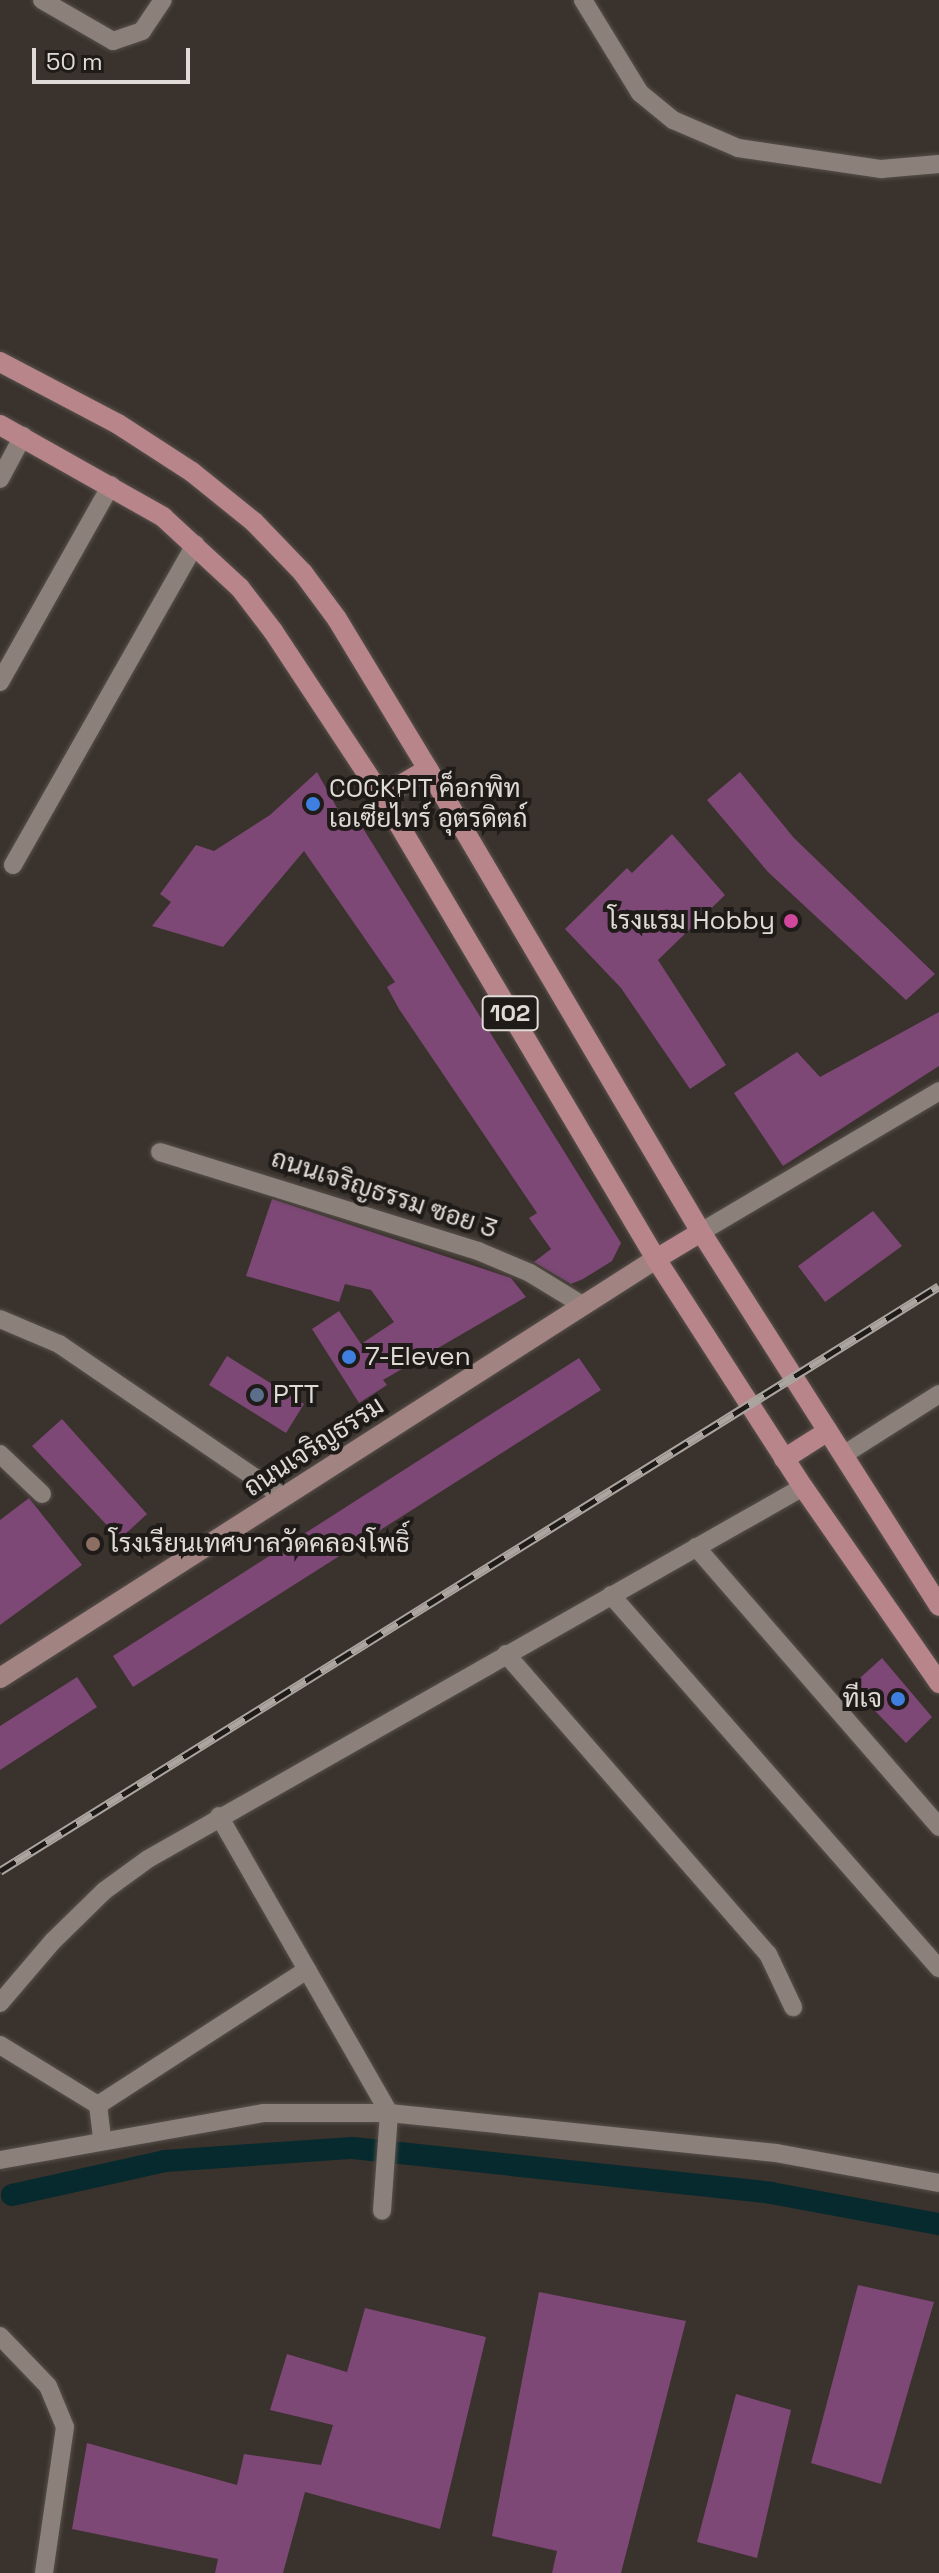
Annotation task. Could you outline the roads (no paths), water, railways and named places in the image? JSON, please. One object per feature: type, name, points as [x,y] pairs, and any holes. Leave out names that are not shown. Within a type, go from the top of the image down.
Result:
[{"type":"main road","name":"102","points":[[0,362],[118,424],[192,472],[254,522],[303,573],[337,619],[428,769],[701,1232],[939,1606]]},
{"type":"main road","name":"102","points":[[0,425],[111,485],[195,544],[240,588],[265,620],[382,796],[656,1259],[784,1459],[939,1683]]},
{"type":"main road","points":[[382,796],[428,769]]},
{"type":"main road","points":[[656,1259],[701,1232]]},
{"type":"main road","points":[[784,1459],[828,1431]]},
{"type":"street","points":[[42,0],[113,41],[142,31],[163,0]]},
{"type":"street","points":[[583,0],[640,93],[673,120],[738,148],[881,169],[939,164]]},
{"type":"street","points":[[0,479],[23,436]]},
{"type":"street","points":[[3,672],[111,485]]},
{"type":"street","points":[[13,865],[195,544]]},
{"type":"street","points":[[701,1232],[939,1091]]},
{"type":"street","name":"ถนนเจริญธรรม ซอย 3","points":[[160,1152],[478,1251],[530,1273],[584,1306]]},
{"type":"street","name":"ถนนเจริญธรรม","points":[[0,1678],[656,1259]]},
{"type":"street","points":[[0,1319],[59,1344],[283,1497]]},
{"type":"street","points":[[843,1455],[939,1394]]},
{"type":"street","points":[[0,1454],[42,1494]]},
{"type":"street","points":[[0,2003],[104,1891],[219,1816],[803,1487]]},
{"type":"street","points":[[696,1547],[939,1827]]},
{"type":"street","points":[[611,1595],[939,1969]]},
{"type":"street","points":[[506,1654],[768,1954],[793,2007]]},
{"type":"street","points":[[219,1816],[389,2113],[382,2211]]},
{"type":"street","points":[[98,2105],[307,1970]]},
{"type":"street","points":[[0,2045],[98,2105]]},
{"type":"street","points":[[98,2105],[102,2140]]},
{"type":"street","points":[[0,2160],[263,2113],[389,2113],[776,2153],[939,2183]]},
{"type":"street","points":[[0,2336],[48,2386],[65,2427],[44,2573]]},
{"type":"waterway","points":[[12,2195],[165,2161],[353,2148],[771,2193],[939,2224]]},
{"type":"railway","points":[[0,1871],[939,1286]]},
{"type":"place","name":"COCKPIT ค็อกพิท เอเซียไทร์ อุตรดิตถ์","points":[[313,804]]},
{"type":"place","name":"โรงแรม Hobby","points":[[791,921]]},
{"type":"place","name":"7-Eleven","points":[[349,1357]]},
{"type":"place","name":"PTT","points":[[257,1395]]},
{"type":"place","name":"โรงเรียนเทศบาลวัดคลองโพธิ์","points":[[93,1544]]},
{"type":"place","name":"ทีเจ","points":[[898,1699]]}]
